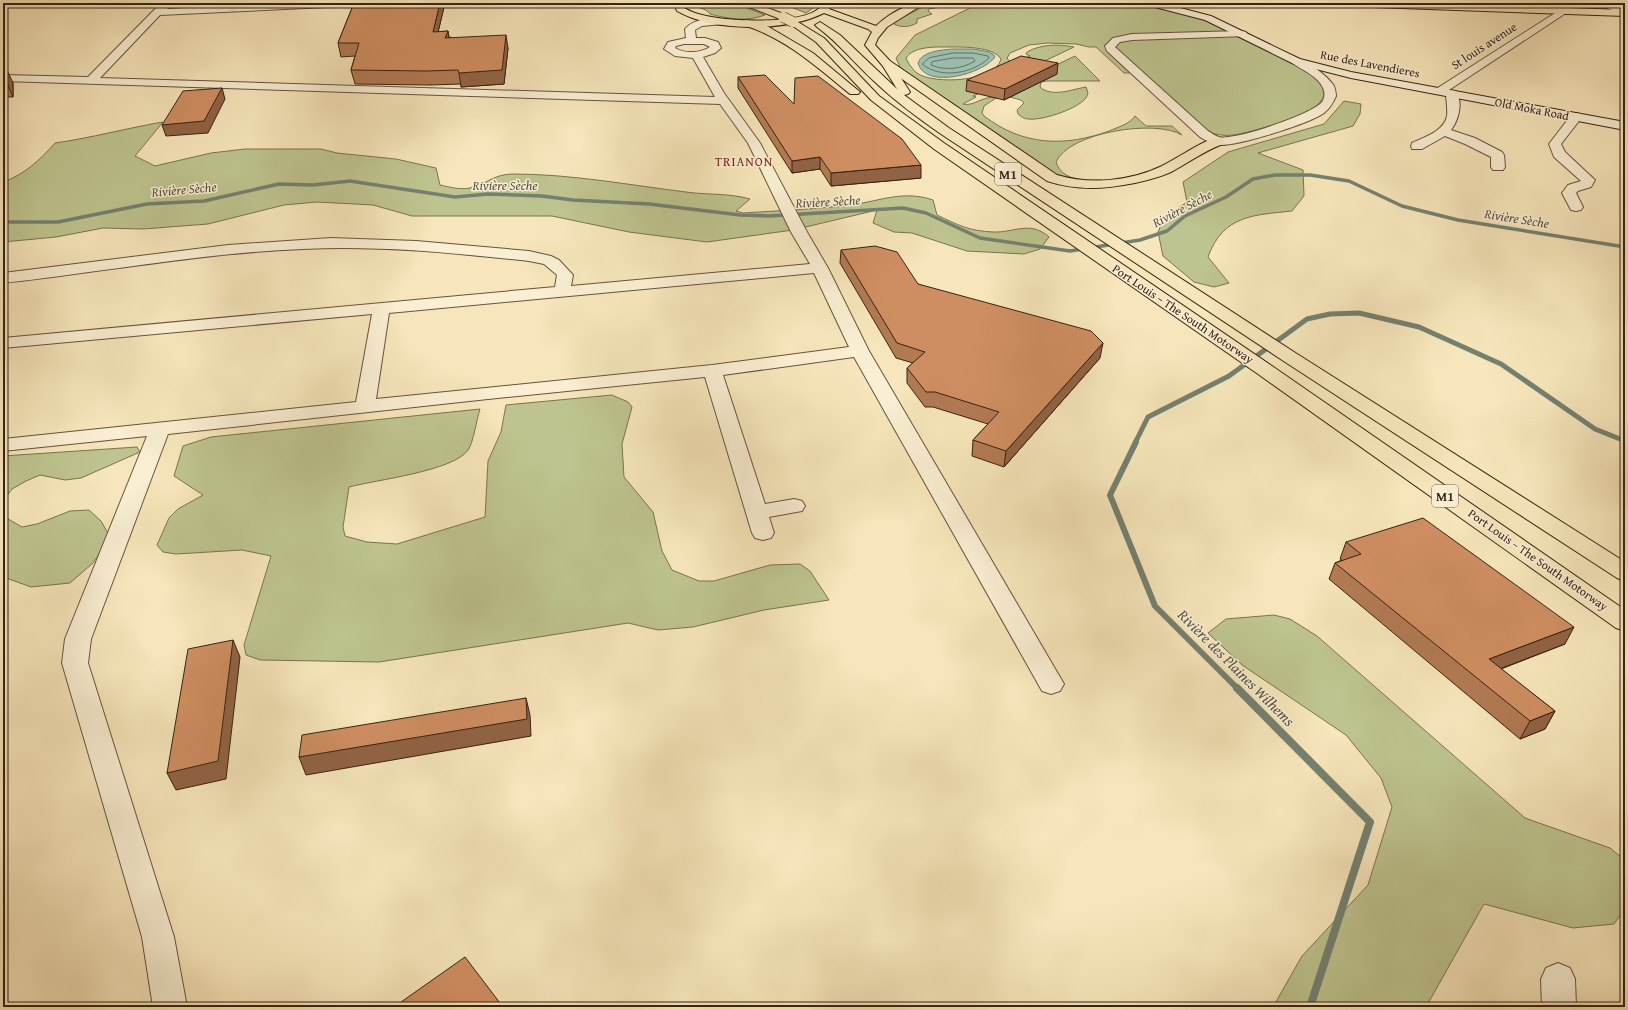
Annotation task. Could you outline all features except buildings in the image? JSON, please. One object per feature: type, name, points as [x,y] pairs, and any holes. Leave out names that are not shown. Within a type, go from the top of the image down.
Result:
[{"type":"main road","points":[[679,3],[680,9],[687,14],[720,22],[746,23],[795,20],[808,17],[826,6],[871,26],[876,31]]},
{"type":"main road","name":"Port Louis – The South Motorway","points":[[747,3],[783,17],[809,19],[827,29],[843,42],[878,79],[917,111],[1018,181],[1625,572]]},
{"type":"main road","name":"Port Louis – The South Motorway","points":[[769,3],[796,18],[820,40],[875,98],[939,146],[1265,370],[1625,622]]},
{"type":"main road","points":[[917,111],[886,63],[870,46],[876,31],[920,3]]},
{"type":"main road","points":[[1345,3],[1625,12]]},
{"type":"main road","points":[[746,23],[764,28],[809,55],[886,116],[939,146]]},
{"type":"main road","points":[[886,63],[1044,173],[1066,182],[1084,185],[1105,185],[1152,175],[1166,169],[1198,149],[1218,141]]},
{"type":"street","points":[[92,80],[157,12],[168,3]]},
{"type":"street","points":[[157,12],[235,6],[348,3]]},
{"type":"street","points":[[1150,3],[1208,18],[1242,34],[1296,61],[1320,76],[1326,83],[1330,90],[1330,98],[1327,105],[1307,118],[1292,123],[1246,137],[1218,141],[1204,134],[1111,49],[1110,46],[1117,40],[1132,37],[1242,34]]},
{"type":"street","points":[[1600,3],[1625,12]]},
{"type":"street","name":"St louis avenue","points":[[1440,91],[1563,11]]},
{"type":"street","points":[[675,35],[691,41],[710,43],[716,46],[713,50],[696,54],[674,52],[669,49],[675,35],[691,19],[687,14]]},
{"type":"street","points":[[691,41],[690,29],[693,26],[709,22],[720,22]]},
{"type":"street","points":[[696,54],[724,101],[754,143],[820,268],[860,351],[1051,684]]},
{"type":"street","name":"Rue des Lavendieres","points":[[1296,61],[1351,75],[1440,91]]},
{"type":"street","points":[[3,78],[724,101]]},
{"type":"street","name":"Old Moka Road","points":[[1440,91],[1625,126]]},
{"type":"street","points":[[1417,146],[1444,132],[1449,125],[1453,116],[1452,93]]},
{"type":"street","points":[[1576,117],[1555,144],[1559,154],[1588,180],[1586,184],[1573,188],[1569,193],[1576,207]]},
{"type":"street","points":[[1444,132],[1470,141],[1497,155],[1498,167]]},
{"type":"street","points":[[3,278],[253,247],[304,243],[387,244],[529,256],[545,260],[557,264],[565,275],[562,292]]},
{"type":"street","points":[[3,343],[820,268]]},
{"type":"street","points":[[365,406],[381,308]]},
{"type":"street","points":[[3,444],[712,371],[860,351]]},
{"type":"street","points":[[712,371],[763,533]]},
{"type":"street","points":[[160,429],[78,639],[75,663],[158,937],[170,1007]]},
{"type":"street","points":[[756,512],[794,506]]},
{"type":"green space","points":[[693,3],[734,3],[765,15],[744,19],[724,17],[710,14],[704,9],[692,5]]},
{"type":"green space","points":[[781,3],[816,3],[813,8],[806,13]]},
{"type":"green space","points":[[930,3],[963,3],[929,9],[928,11],[932,14],[917,19],[917,23],[911,25],[903,26],[894,24],[894,22]]},
{"type":"green space","points":[[980,3],[1143,3],[1157,8],[1196,16],[1229,30],[1228,32],[1111,40],[1105,45],[1107,51],[1130,73],[1124,73],[1096,47],[1076,44],[1048,43],[1029,45],[1010,53],[1007,58],[1010,62],[1028,57],[1030,56],[1026,54],[1027,52],[1044,46],[1062,45],[1074,47],[1030,68],[967,91],[978,94],[973,96],[976,97],[963,104],[971,104],[987,98],[996,98],[984,106],[982,113],[984,116],[999,126],[1029,138],[1045,141],[1076,140],[1109,131],[1127,123],[1135,116],[1146,126],[1172,126],[1182,135],[1170,130],[1153,128],[1134,129],[1114,131],[1095,136],[1078,143],[1064,152],[1056,162],[1063,173],[1069,176],[1082,180],[1102,180],[1090,181],[1071,179],[1054,173],[915,79],[900,67],[896,58],[915,35]],"holes":[[[931,47],[984,49],[997,55],[1001,59],[997,67],[988,73],[976,77],[949,80],[925,77],[917,73],[906,58],[914,51],[919,49]]]},
{"type":"green space","points":[[1236,36],[1283,57],[1314,76],[1324,89],[1324,95],[1320,102],[1311,109],[1299,115],[1255,131],[1233,135],[1215,134],[1209,132],[1116,49],[1118,43],[1134,39]]},
{"type":"green space","points":[[1075,56],[1100,81],[1047,81],[1041,82],[1040,87],[1050,92],[1056,92],[1086,87],[1088,93],[1086,98],[1072,108],[1043,118],[1027,119],[1018,114],[1017,110],[1024,103],[1021,100],[1010,97],[1044,71]]},
{"type":"green space","points":[[1344,101],[1361,104],[1360,114],[1353,126],[1258,153],[1303,170],[1304,196],[1292,211],[1253,216],[1231,225],[1222,233],[1214,243],[1208,257],[1229,283],[1214,287],[1194,282],[1163,256],[1158,232],[1164,218],[1187,202],[1183,182],[1228,152],[1324,124]]},
{"type":"green space","points":[[163,122],[135,156],[155,166],[211,153],[245,149],[321,149],[337,153],[396,159],[436,168],[440,185],[455,188],[466,189],[476,187],[506,174],[535,174],[600,180],[750,199],[736,211],[743,213],[843,206],[899,196],[921,197],[933,200],[937,215],[964,227],[993,232],[1028,228],[1042,232],[1049,237],[1040,249],[1024,254],[967,251],[912,233],[894,232],[873,223],[877,210],[793,230],[707,242],[629,232],[552,216],[412,216],[373,205],[317,202],[284,205],[208,224],[143,229],[103,228],[56,237],[3,242],[3,182],[11,179],[32,166],[55,143]]},
{"type":"green space","points":[[612,395],[628,402],[632,407],[622,444],[624,477],[653,512],[662,551],[672,570],[699,581],[714,581],[770,565],[800,564],[810,571],[829,600],[764,610],[693,627],[658,630],[628,623],[379,662],[260,660],[246,655],[244,645],[271,556],[242,550],[176,554],[163,552],[157,545],[169,518],[178,509],[203,495],[174,476],[183,446],[211,437],[480,409],[470,447],[460,457],[447,464],[413,474],[349,487],[343,527],[345,536],[367,542],[397,544],[485,517],[488,461],[501,432],[506,405]]},
{"type":"green space","points":[[137,447],[140,452],[81,478],[65,480],[40,475],[12,489],[3,501],[3,456]]},
{"type":"green space","points":[[89,510],[101,521],[109,535],[107,543],[93,563],[70,583],[31,587],[9,579],[3,580],[3,516],[22,527],[37,524],[70,511]]},
{"type":"green space","points":[[1274,615],[1290,619],[1317,636],[1525,818],[1610,848],[1625,860],[1625,908],[1614,924],[1573,928],[1484,904],[1426,1007],[1273,1007],[1302,956],[1368,885],[1392,807],[1381,778],[1346,735],[1242,665],[1208,633],[1226,619]]},
{"type":"water","points":[[953,49],[974,49],[989,52],[995,57],[979,69],[955,76],[931,76],[923,71],[918,63],[920,59],[928,54]]},
{"type":"waterway","name":"Rivière Sèche","points":[[3,222],[58,222],[147,204],[204,201],[279,184],[313,185],[350,181],[455,197],[488,194],[542,196],[573,200],[649,204],[740,215],[769,216],[903,208],[926,213],[980,238],[1070,251],[1140,240],[1167,231],[1185,216],[1226,197],[1253,179],[1275,175],[1310,175],[1349,181],[1402,206],[1458,220],[1625,247]]},
{"type":"waterway","name":"Rivière des Plaines Wilhems","points":[[1135,443],[1148,417],[1229,376],[1307,319],[1330,314],[1359,313],[1419,327],[1501,364],[1595,429],[1625,441]]},
{"type":"waterway","name":"Rivière des Plaines Wilhems","points":[[1136,442],[1110,495],[1155,606],[1237,688]]},
{"type":"waterway","name":"Rivière des Plaines Wilhems","points":[[1237,688],[1370,822],[1310,1007]]},
{"type":"district","name":"TRIANON","points":[[744,161]]}]
